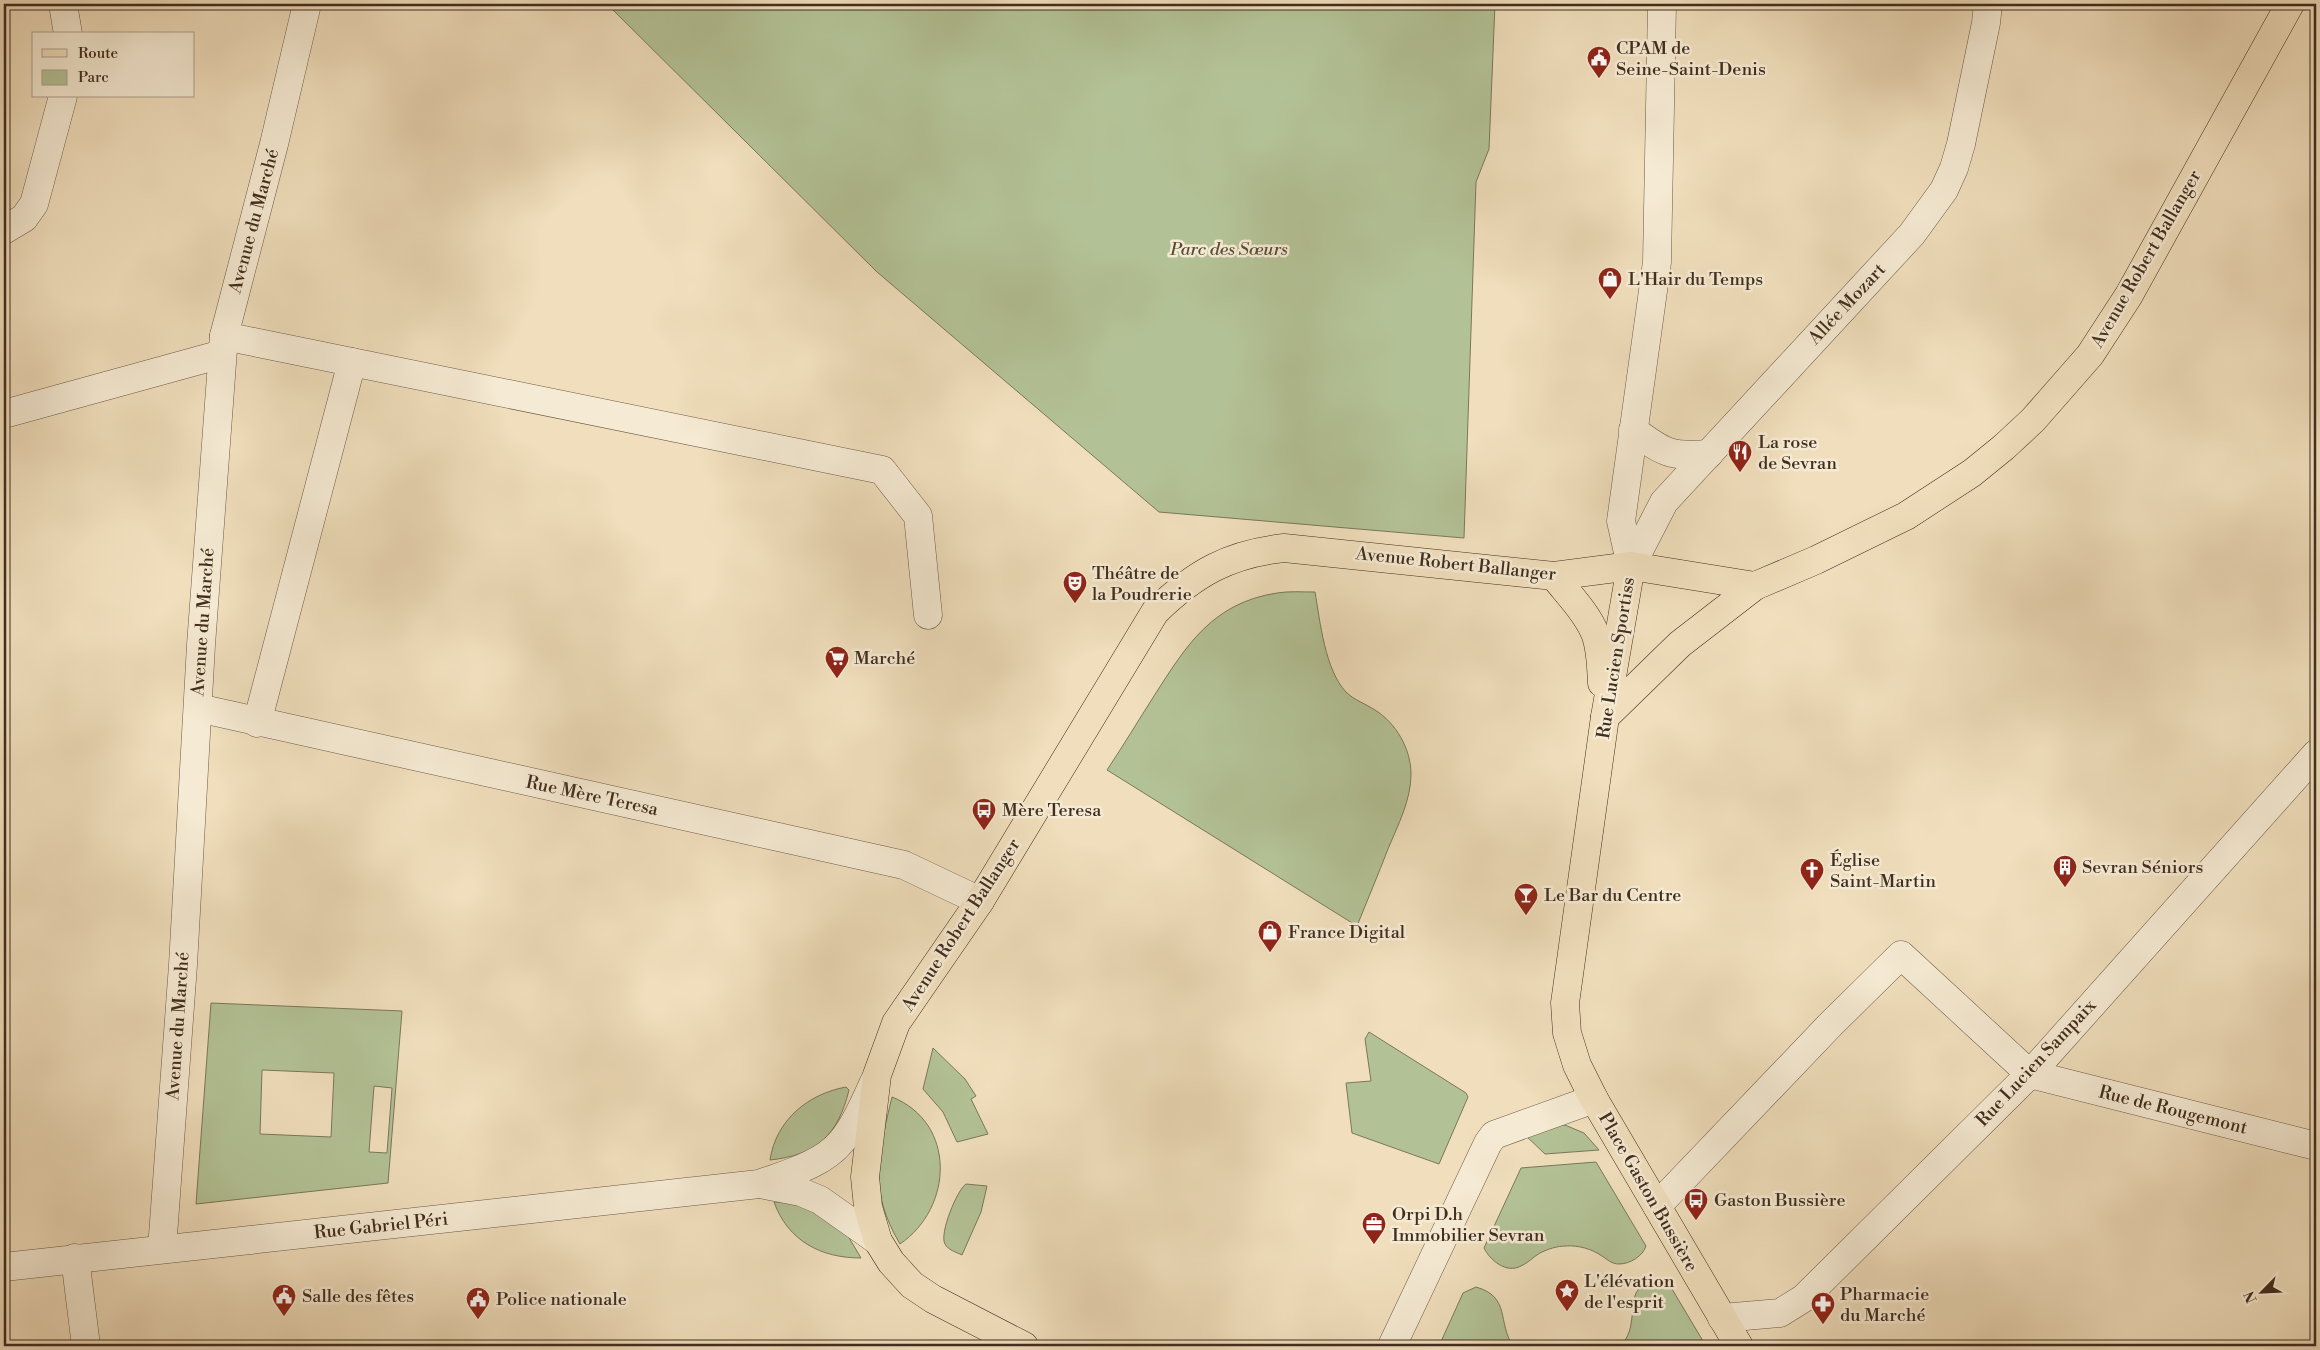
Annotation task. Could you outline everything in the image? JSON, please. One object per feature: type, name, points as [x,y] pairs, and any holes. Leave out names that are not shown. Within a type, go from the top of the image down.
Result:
[{"type":"main road","name":"Avenue Robert Ballanger","points":[[872,1121],[877,1075],[896,1023],[980,901],[1155,612],[1178,589],[1199,574],[1221,562],[1256,551],[1284,548],[1554,576],[1631,566],[1755,586],[1816,560],[1906,516],[1972,473],[2039,414],[2090,355],[2129,295],[2290,4]]},
{"type":"main road","name":"Rue Lucien Sportiss","points":[[1594,1098],[1577,1065],[1569,1041],[1565,1003],[1605,717],[1631,566]]},
{"type":"main road","points":[[1554,576],[1587,619],[1595,634],[1599,650],[1605,717]]},
{"type":"main road","points":[[1605,717],[1680,644],[1755,586]]},
{"type":"main road","name":"Place Gaston Bussière","points":[[1594,1098],[1738,1346]]},
{"type":"main road","name":"Rue Gabriel Péri","points":[[872,1121],[865,1177],[868,1207],[878,1241],[891,1262],[912,1285],[933,1299],[1024,1346]]},
{"type":"street","points":[[63,4],[68,32]]},
{"type":"street","name":"Avenue du Marché","points":[[162,1249],[183,964],[198,708],[223,345],[307,4]]},
{"type":"street","name":"Rue Lucien Sportiss","points":[[1631,566],[1621,521],[1657,262],[1662,4]]},
{"type":"street","name":"Allée Mozart","points":[[1631,566],[1664,502],[1912,234],[1944,190],[1961,144],[1986,23],[1988,4]]},
{"type":"street","points":[[4,230],[24,218],[34,204],[62,98]]},
{"type":"street","points":[[4,414],[223,345],[352,362],[882,470],[918,516],[928,615]]},
{"type":"street","points":[[257,722],[352,362]]},
{"type":"street","points":[[1633,430],[1657,448],[1679,456],[1709,454]]},
{"type":"street","name":"Rue Mère Teresa","points":[[198,708],[904,865],[980,901]]},
{"type":"street","name":"Rue Lucien Sampaix","points":[[1722,1318],[1780,1313],[1804,1298],[2030,1074],[2316,754]]},
{"type":"street","points":[[1656,1206],[1830,1025],[1901,955],[2030,1074]]},
{"type":"street","name":"Rue de Rougemont","points":[[2030,1074],[2316,1146]]},
{"type":"street","name":"Rue Gabriel Péri","points":[[4,1267],[364,1229],[759,1184],[822,1158],[841,1142],[857,1118],[877,1075]]},
{"type":"street","name":"Place Gaston Bussière","points":[[1392,1346],[1488,1143],[1494,1135],[1594,1098]]},
{"type":"street","name":"Rue Gabriel Péri","points":[[759,1184],[801,1192],[820,1200],[878,1241]]},
{"type":"street","points":[[75,1258],[86,1346]]},
{"type":"green space","name":"Parc des Sœurs","points":[[607,4],[1495,4],[1489,149],[1476,182],[1464,538],[1159,512],[877,272]]},
{"type":"green space","points":[[1282,592],[1315,592],[1324,645],[1339,683],[1349,695],[1383,715],[1396,729],[1405,746],[1410,765],[1409,793],[1403,812],[1357,926],[1107,770],[1178,660],[1203,630],[1218,617],[1235,606],[1254,598]]},
{"type":"green space","points":[[211,1003],[402,1011],[388,1183],[196,1204]],"holes":[[[262,1070],[334,1073],[331,1137],[260,1134]],[[374,1086],[392,1088],[387,1153],[369,1152]]]},
{"type":"green space","points":[[1369,1032],[1466,1093],[1468,1097],[1439,1164],[1352,1133],[1346,1083],[1371,1081],[1365,1039]]},
{"type":"green space","points":[[933,1048],[965,1079],[976,1096],[971,1099],[988,1134],[957,1142],[943,1112],[923,1089]]},
{"type":"green space","points":[[846,1087],[849,1090],[839,1119],[832,1131],[823,1140],[813,1148],[801,1153],[770,1160],[773,1146],[779,1133],[796,1111],[819,1096]]},
{"type":"green space","points":[[892,1097],[913,1109],[928,1126],[937,1145],[940,1167],[938,1189],[930,1210],[918,1228],[900,1244],[883,1207],[879,1172],[883,1137]]},
{"type":"green space","points":[[1565,1125],[1584,1133],[1599,1150],[1545,1154],[1524,1134],[1550,1126]]},
{"type":"green space","points":[[1596,1162],[1646,1246],[1636,1259],[1627,1263],[1617,1264],[1610,1262],[1589,1249],[1575,1246],[1563,1246],[1546,1250],[1524,1265],[1515,1268],[1504,1267],[1490,1257],[1484,1248],[1521,1168]]},
{"type":"green space","points":[[966,1184],[987,1186],[981,1212],[962,1255],[952,1251],[945,1244],[944,1231],[958,1194]]},
{"type":"green space","points":[[774,1202],[805,1206],[848,1236],[861,1258],[832,1255],[808,1245],[788,1227],[780,1216]]},
{"type":"green space","points":[[1655,1279],[1666,1279],[1706,1346],[1622,1346],[1630,1330],[1633,1302],[1637,1291]]},
{"type":"green space","points":[[1476,1287],[1487,1291],[1499,1304],[1508,1337],[1513,1346],[1439,1346],[1463,1293]]},
{"type":"place","name":"CPAM de Seine-Saint-Denis","points":[[1599,79]]},
{"type":"place","name":"L'Hair du Temps","points":[[1610,300]]},
{"type":"place","name":"La rose de Sevran","points":[[1740,473]]},
{"type":"place","name":"Théâtre de la Poudrerie","points":[[1075,604]]},
{"type":"place","name":"Marché","points":[[837,679]]},
{"type":"place","name":"Mère Teresa","points":[[984,831]]},
{"type":"place","name":"Sevran Séniors","points":[[2065,888]]},
{"type":"place","name":"Église Saint-Martin","points":[[1812,891]]},
{"type":"place","name":"Le Bar du Centre","points":[[1526,916]]},
{"type":"place","name":"France Digital","points":[[1270,953]]},
{"type":"place","name":"Gaston Bussière","points":[[1696,1221]]},
{"type":"place","name":"Orpi D.h Immobilier Sevran","points":[[1374,1245]]},
{"type":"place","name":"L'élévation de l'esprit","points":[[1567,1312]]},
{"type":"place","name":"Salle des fêtes","points":[[284,1317]]},
{"type":"place","name":"Police nationale","points":[[478,1320]]},
{"type":"place","name":"Pharmacie du Marché","points":[[1823,1325]]}]
